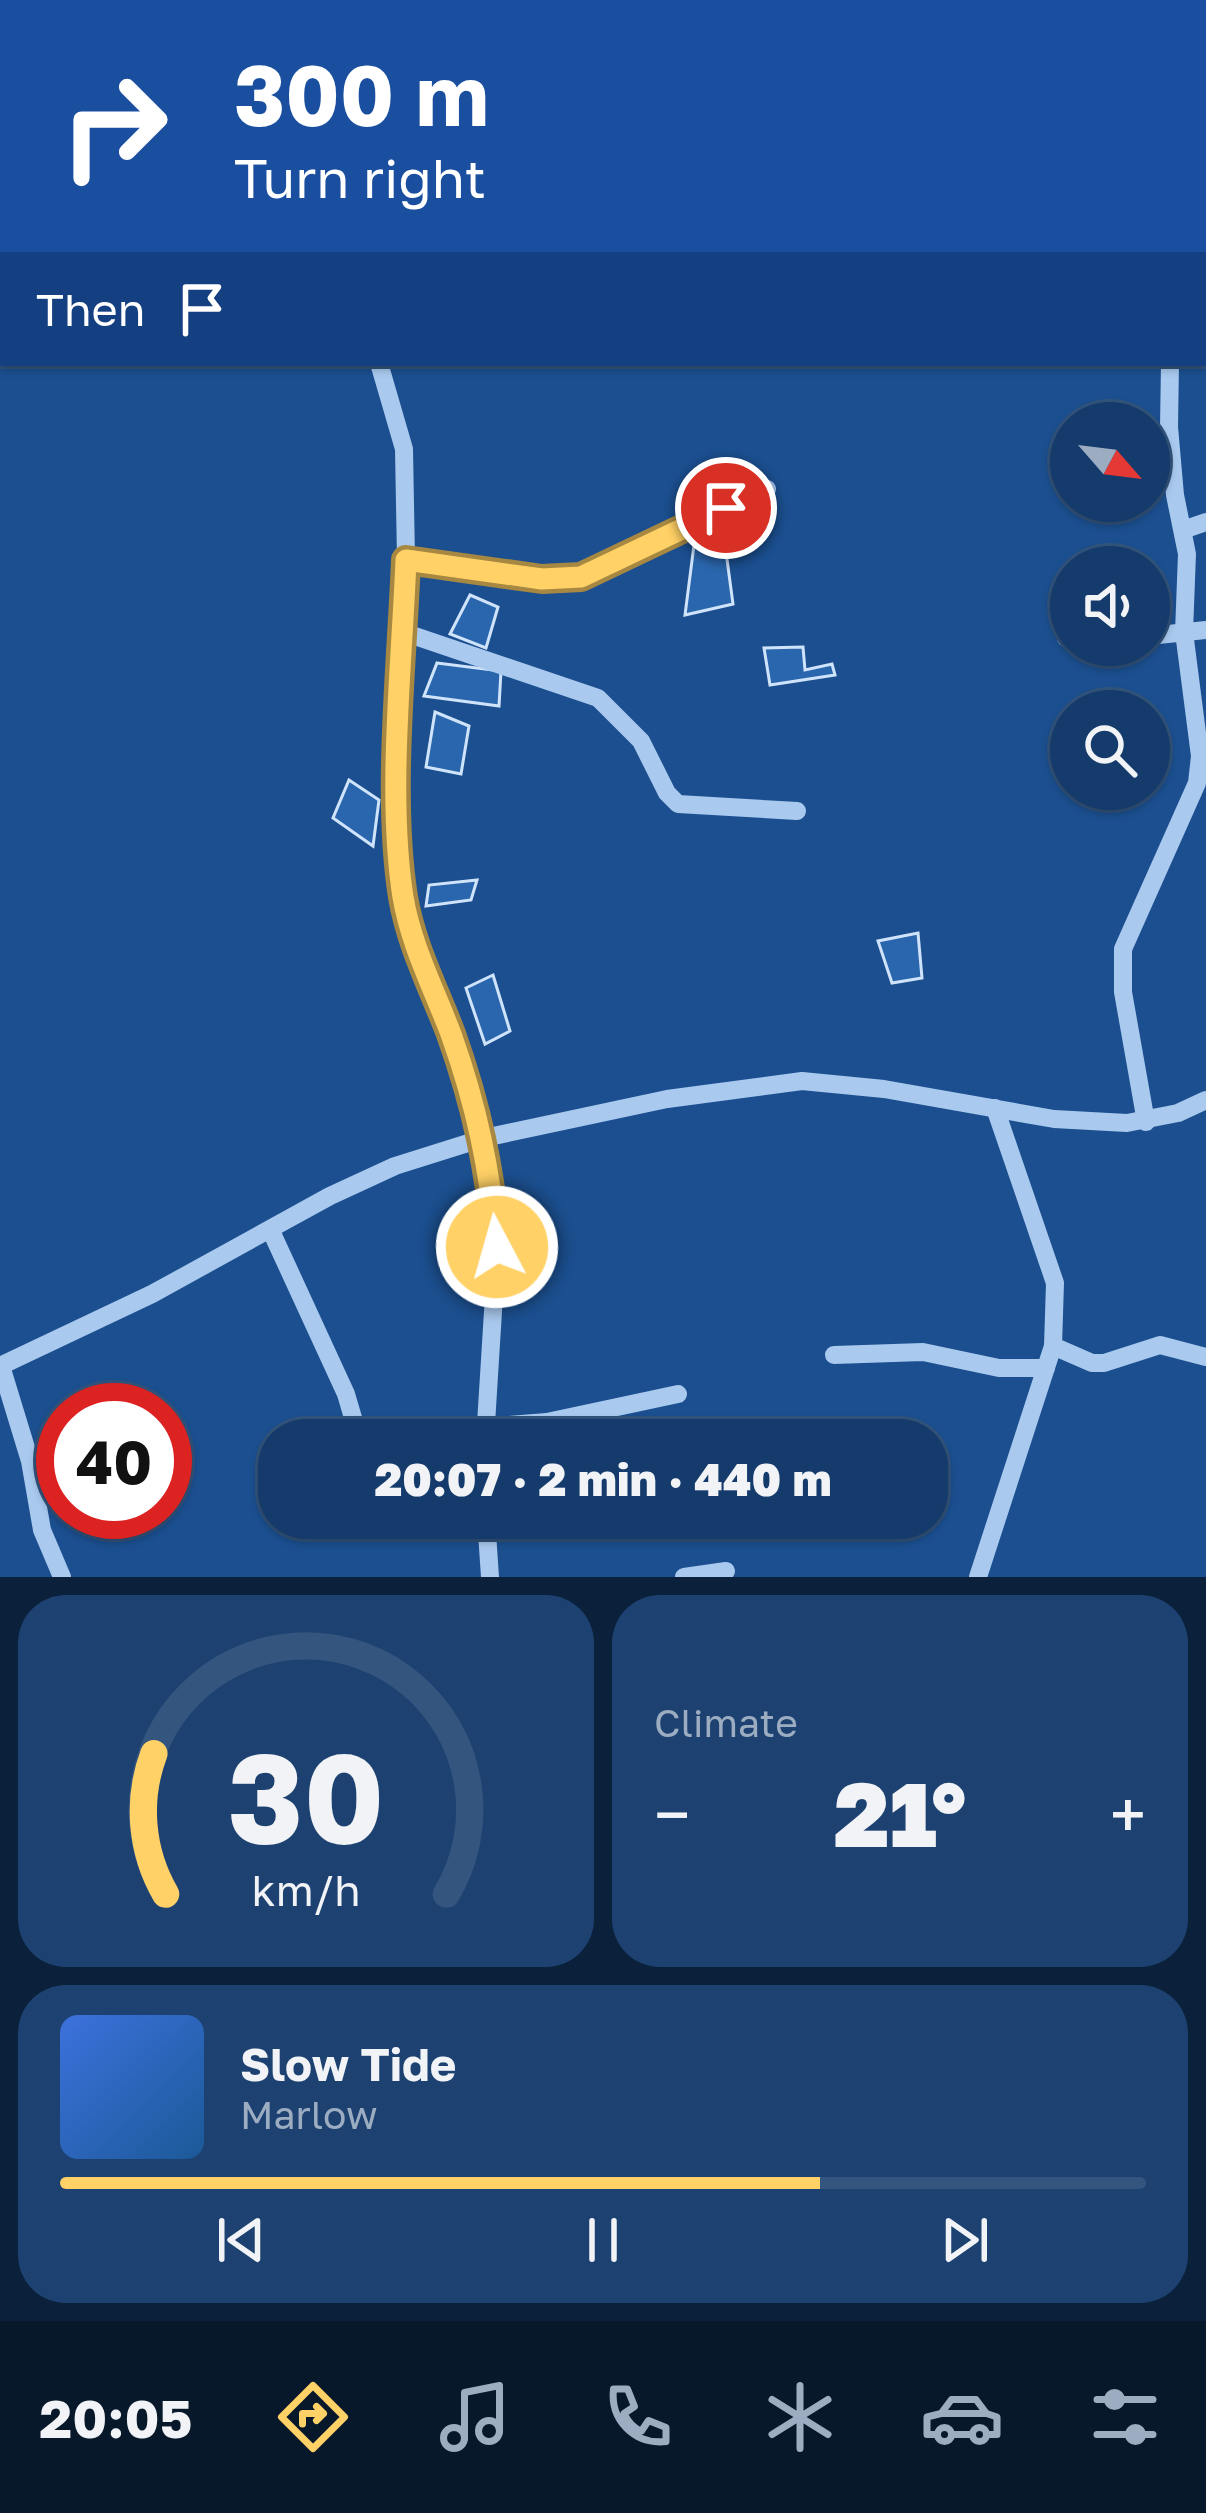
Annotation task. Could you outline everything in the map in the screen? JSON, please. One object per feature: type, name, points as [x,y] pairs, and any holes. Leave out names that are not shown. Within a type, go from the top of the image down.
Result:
[{"type":"street","points":[[380,366],[404,449],[406,560],[398,838],[414,942],[484,1138],[497,1247],[486,1419]]},
{"type":"street","points":[[1146,1122],[1123,992],[1123,949],[1197,783],[1200,756],[1184,632],[1187,554],[1168,427],[1171,366]]},
{"type":"street","points":[[406,560],[542,579],[581,577],[767,489]]},
{"type":"street","points":[[1183,530],[1206,522]]},
{"type":"street","points":[[1170,634],[1206,630]]},
{"type":"street","points":[[403,632],[598,698],[641,741],[667,793],[678,804],[797,811]]},
{"type":"street","points":[[62,1577],[42,1530],[30,1461],[0,1366],[134,1303],[330,1196],[395,1166],[484,1138],[667,1100],[802,1081],[884,1089],[1054,1119],[1146,1122],[1206,1100]]},
{"type":"street","points":[[979,1577],[1053,1346],[1055,1283],[995,1108]]},
{"type":"street","points":[[271,1231],[353,1419]]},
{"type":"street","points":[[1053,1346],[1104,1364],[1160,1345],[1206,1357]]},
{"type":"street","points":[[833,1355],[923,1352],[999,1368],[1046,1368]]},
{"type":"street","points":[[561,1419],[678,1394]]},
{"type":"street","points":[[487,1539],[490,1577]]},
{"type":"street","points":[[685,1577],[726,1571]]},
{"type":"building","points":[[724,537],[733,604],[685,615],[694,545]]},
{"type":"building","points":[[470,595],[498,607],[486,648],[450,634]]},
{"type":"building","points":[[803,647],[805,670],[832,664],[835,675],[770,685],[764,648]]},
{"type":"building","points":[[437,663],[501,671],[499,706],[424,696]]},
{"type":"building","points":[[435,712],[469,726],[461,774],[426,767]]},
{"type":"building","points":[[349,780],[379,800],[373,846],[333,818]]},
{"type":"building","points":[[477,880],[471,900],[426,906],[429,885]]},
{"type":"building","points":[[918,933],[922,978],[892,983],[878,941]]},
{"type":"building","points":[[493,975],[510,1031],[485,1044],[466,988]]},
{"type":"route","points":[[497,1247],[484,1138],[414,942],[404,897],[398,838],[406,560],[542,579],[581,577],[726,508]]}]
